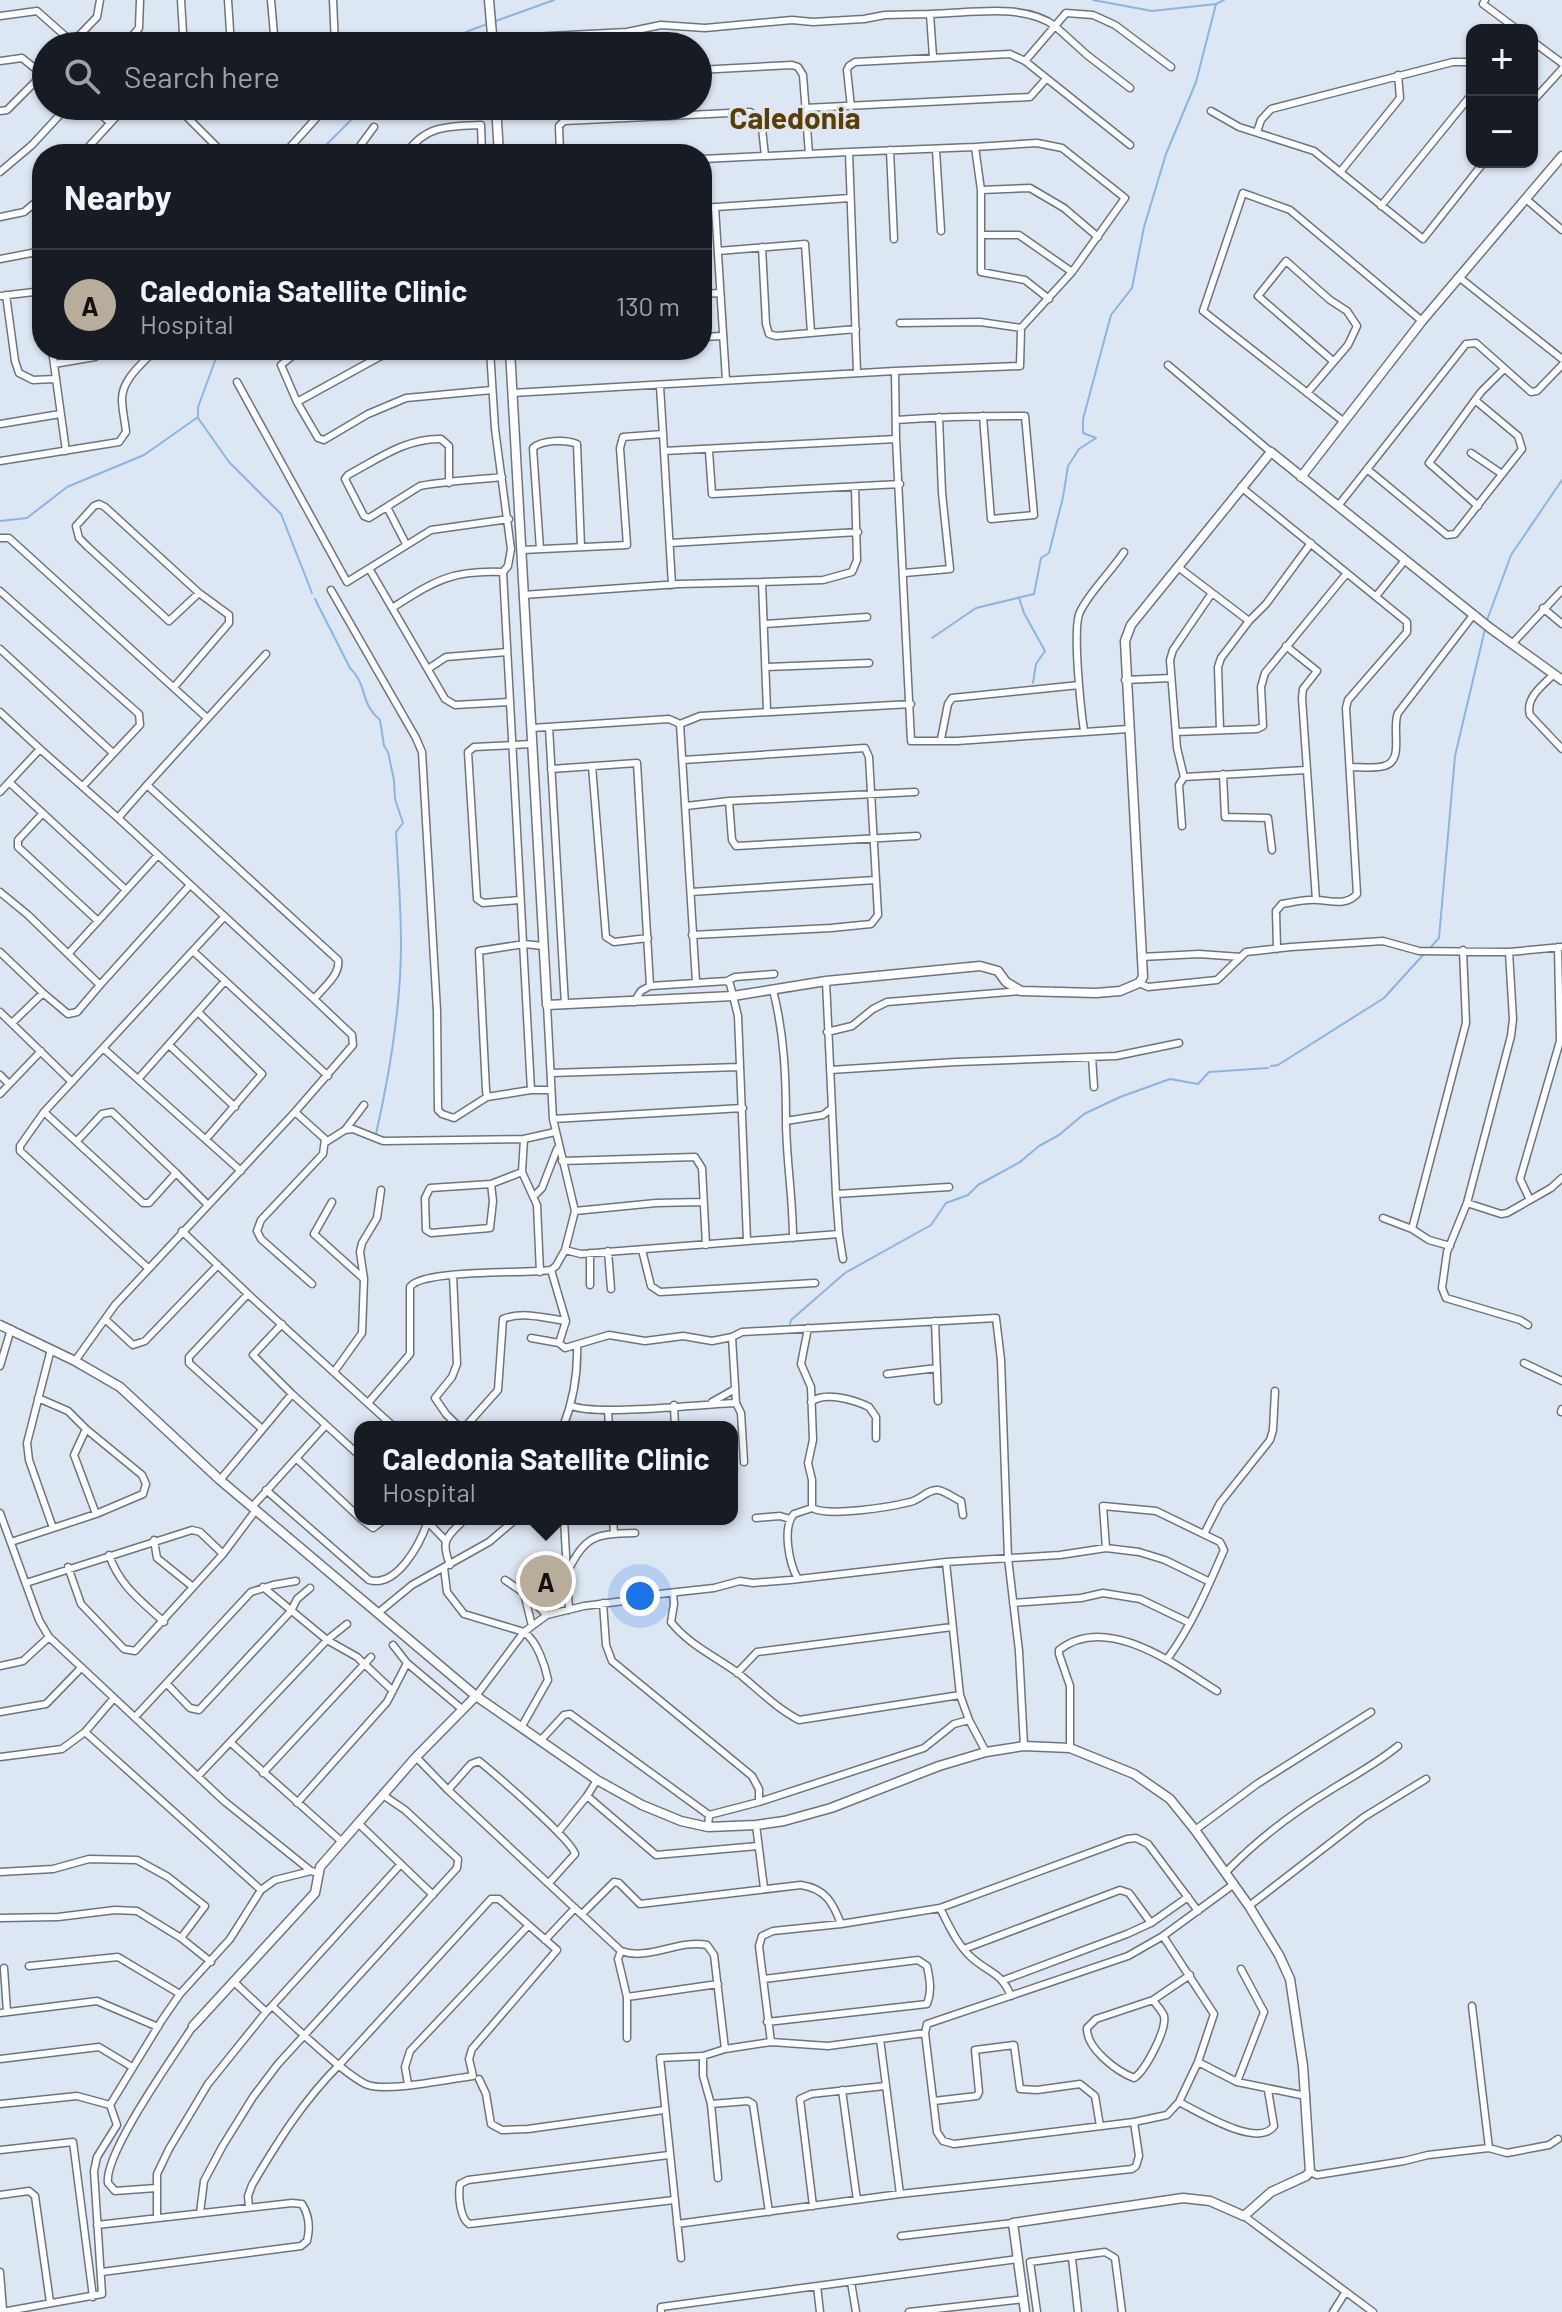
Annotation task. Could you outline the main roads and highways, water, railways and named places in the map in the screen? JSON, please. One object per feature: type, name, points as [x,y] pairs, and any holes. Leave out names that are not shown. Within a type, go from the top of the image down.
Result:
[{"type":"waterway","points":[[493,22],[554,0]]},
{"type":"waterway","points":[[1093,0],[1152,11],[1216,4],[1224,0]]},
{"type":"waterway","points":[[932,638],[976,608],[1034,594],[1041,558],[1049,553],[1068,466],[1079,449],[1096,438],[1083,433],[1083,419],[1111,315],[1132,288],[1144,227],[1166,154],[1196,82],[1216,4]]},
{"type":"waterway","points":[[466,32],[487,24]]},
{"type":"waterway","points":[[327,144],[351,120]]},
{"type":"waterway","points":[[198,416],[198,407],[215,360]]},
{"type":"waterway","points":[[0,521],[27,518],[67,487],[144,455],[198,417]]},
{"type":"waterway","points":[[198,418],[229,462],[281,514],[312,593]]},
{"type":"waterway","points":[[1486,623],[1511,555],[1562,480]]},
{"type":"waterway","points":[[1019,598],[1045,651],[1036,664],[1033,683]]},
{"type":"waterway","points":[[315,599],[356,674],[369,707],[380,720],[394,780],[395,799],[403,823],[396,832],[401,930],[399,992],[390,1063],[376,1134]]},
{"type":"waterway","points":[[1428,950],[1439,938],[1455,756],[1485,629]]},
{"type":"waterway","points":[[1271,1066],[1278,1065],[1384,998],[1423,955]]},
{"type":"waterway","points":[[790,1324],[845,1273],[931,1225],[946,1203],[968,1195],[978,1185],[1020,1162],[1084,1114],[1170,1079],[1198,1084],[1209,1072],[1268,1068]]},
{"type":"place","name":"Caledonia Satellite Clinic","points":[[546,1581]]},
{"type":"district","name":"Caledonia","points":[[795,119]]}]
